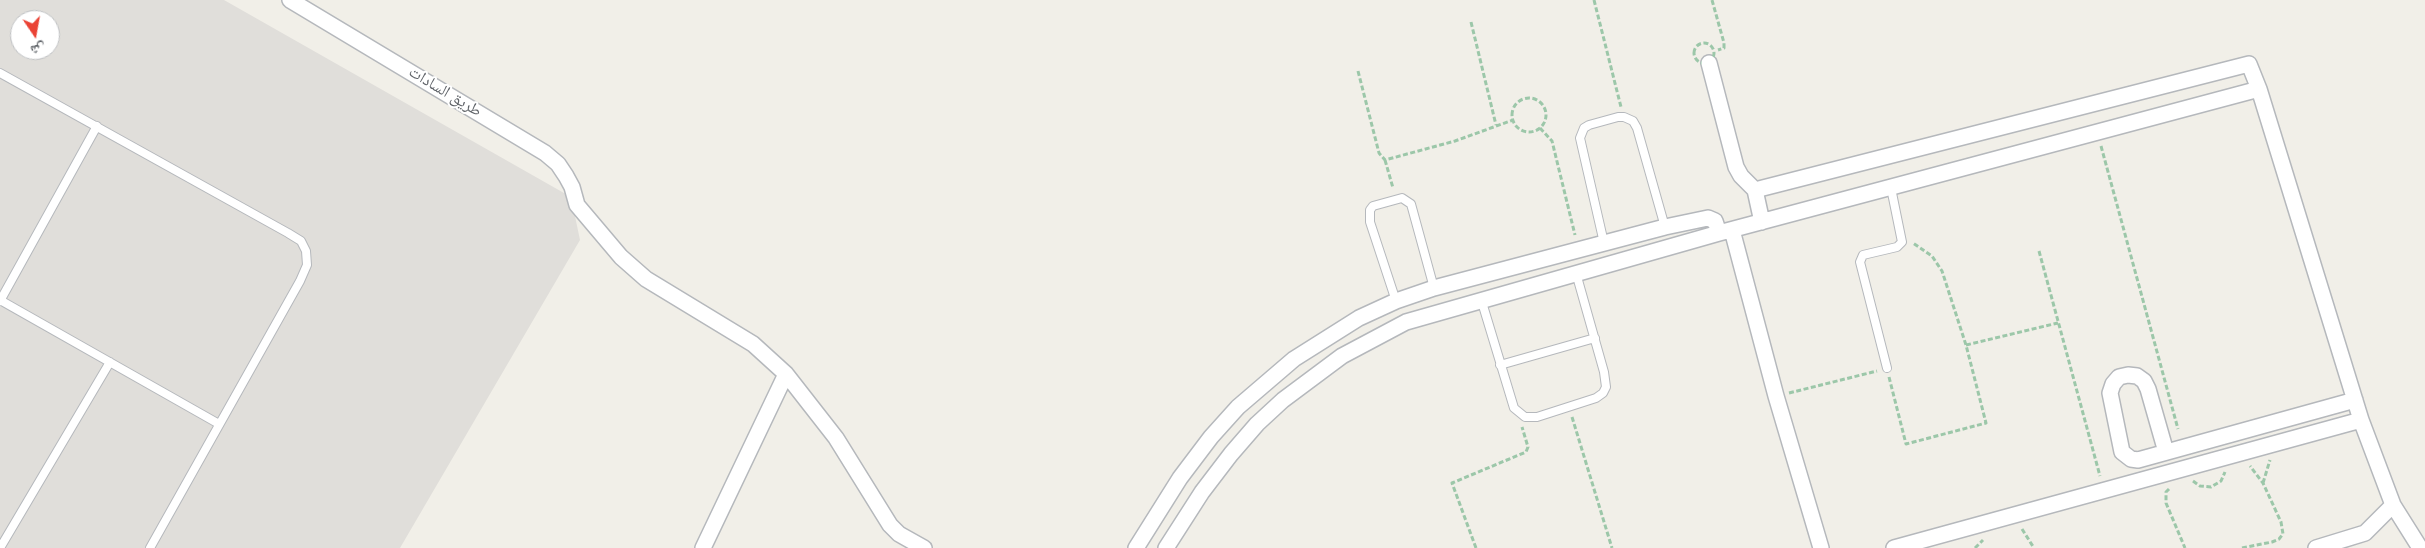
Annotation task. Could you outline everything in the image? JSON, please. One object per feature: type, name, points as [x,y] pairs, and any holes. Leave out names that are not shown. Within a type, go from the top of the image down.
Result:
[{"type":"street","name":"طريق السادات","points":[[290,0],[545,153],[558,164],[566,176],[572,187],[577,205],[609,244],[646,279],[752,344],[786,374]]},
{"type":"street","points":[[1712,57],[1738,172],[1755,190],[1762,222]]},
{"type":"street","points":[[1755,190],[2249,64],[2259,89],[2361,420],[2393,505],[2419,546]]},
{"type":"street","points":[[1166,548],[1202,492],[1257,424],[1289,395],[1342,356],[1372,338],[1406,322],[1481,299],[1725,231],[2259,89]]},
{"type":"street","points":[[1136,548],[1180,478],[1211,437],[1238,407],[1302,354],[1359,318],[1396,301],[1434,288],[1664,227],[1708,218],[1715,221],[1725,231],[1821,548]]},
{"type":"street","points":[[703,548],[786,374],[836,438],[890,524],[900,534],[924,548]]},
{"type":"street","points":[[2166,452],[2144,381],[2137,376],[2119,377],[2113,384],[2110,393],[2122,452],[2131,459],[2138,460],[2355,400]]},
{"type":"street","points":[[1894,548],[2104,491],[2188,476],[2229,457],[2361,420]]},
{"type":"street","points":[[2316,548],[2365,533],[2393,505]]},
{"type":"lane","points":[[0,73],[288,233],[301,241],[306,251],[307,266],[300,282],[150,548]]},
{"type":"lane","points":[[1604,243],[1581,144],[1581,132],[1589,125],[1624,117],[1633,121],[1637,128],[1664,227]]},
{"type":"lane","points":[[97,126],[0,301],[219,424]]},
{"type":"lane","points":[[1886,368],[1860,258],[1866,254],[1897,247],[1901,244],[1903,237],[1891,188]]},
{"type":"lane","points":[[1396,301],[1369,215],[1374,206],[1402,198],[1411,204],[1434,288]]},
{"type":"lane","points":[[1481,299],[1500,365],[1512,401],[1518,412],[1530,418],[1569,407],[1596,398],[1603,393],[1606,387],[1595,338],[1576,272]]},
{"type":"lane","points":[[1500,365],[1595,338]]},
{"type":"lane","points":[[0,548],[110,362]]},
{"type":"path","points":[[1594,0],[1624,117]]},
{"type":"path","points":[[1712,0],[1724,48],[1712,57]]},
{"type":"path","points":[[1471,22],[1496,125]]},
{"type":"path","points":[[1358,71],[1378,153],[1385,160],[1396,200]]},
{"type":"path","points":[[1524,98],[1537,100],[1546,110],[1544,123],[1540,128],[1528,132],[1521,130],[1513,120],[1512,114],[1518,102],[1524,98]]},
{"type":"path","points":[[1385,160],[1455,141],[1513,120]]},
{"type":"path","points":[[1540,128],[1552,141],[1578,250]]},
{"type":"path","points":[[2097,133],[2183,448]]},
{"type":"path","points":[[1776,396],[1886,368],[1906,444],[1986,423],[1966,345],[1942,271],[1932,256],[1903,237]]},
{"type":"path","points":[[2039,251],[2104,491]]},
{"type":"path","points":[[1966,345],[2058,322]]},
{"type":"path","points":[[1569,407],[1612,548]]},
{"type":"path","points":[[1476,548],[1452,483],[1526,452],[1528,447],[1518,412]]},
{"type":"path","points":[[2188,476],[2206,487],[2217,485],[2224,477],[2229,457],[2256,472],[2283,528],[2279,539],[2242,548]]},
{"type":"path","points":[[2176,485],[2166,492],[2165,497],[2185,548]]},
{"type":"path","points":[[2012,516],[2030,538],[2034,548]]},
{"type":"shaded area","points":[[0,0],[224,0],[571,197],[580,240],[400,548],[0,548]]}]
